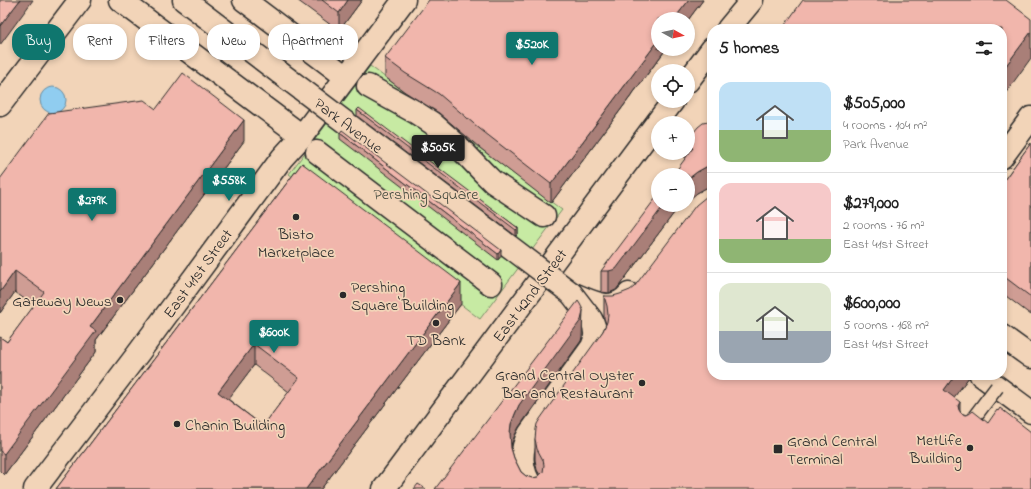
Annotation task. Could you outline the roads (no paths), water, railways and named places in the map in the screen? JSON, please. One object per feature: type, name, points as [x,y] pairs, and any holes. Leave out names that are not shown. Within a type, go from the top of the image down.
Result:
[{"type":"street","points":[[0,105],[80,0]]},
{"type":"street","points":[[120,0],[302,136]]},
{"type":"street","name":"Park Avenue","points":[[184,0],[571,293],[591,319],[595,328],[594,344],[525,440],[522,452],[523,467],[528,482],[534,489]]},
{"type":"street","points":[[244,0],[346,77]]},
{"type":"street","name":"East 41st Street","points":[[35,489],[140,351],[282,158],[302,136],[404,0]]},
{"type":"street","points":[[732,24],[752,0]]},
{"type":"street","points":[[695,72],[707,56]]},
{"type":"street","points":[[368,86],[408,108],[432,124],[458,146],[493,182],[544,216]]},
{"type":"street","name":"East 42nd Street","points":[[384,489],[669,108]]},
{"type":"street","points":[[1007,150],[1031,118]]},
{"type":"street","points":[[317,152],[491,284]]},
{"type":"street","name":"Park Avenue","points":[[571,293],[602,305],[609,306],[621,302],[626,298],[642,276]]},
{"type":"street","points":[[1007,340],[1031,357]]},
{"type":"street","points":[[989,381],[1031,412]]},
{"type":"lane","points":[[966,428],[989,381]]},
{"type":"water","points":[[53,87],[62,91],[66,100],[62,109],[53,113],[44,109],[40,100],[44,91]]},
{"type":"place","name":"Bisto Marketplace","points":[[296,217]]},
{"type":"place","name":"Pershing Square Building","points":[[343,295]]},
{"type":"place","name":"Gateway News","points":[[120,300]]},
{"type":"place","name":"TD Bank","points":[[436,323]]},
{"type":"place","name":"Grand Central Oyster Bar and Restaurant","points":[[642,383]]},
{"type":"place","name":"Chanin Building","points":[[177,424]]},
{"type":"place","name":"MetLife Building","points":[[970,448]]},
{"type":"place","name":"Grand Central Terminal","points":[[778,449]]},
{"type":"park label","name":"Pershing Square","points":[[426,193]]}]
